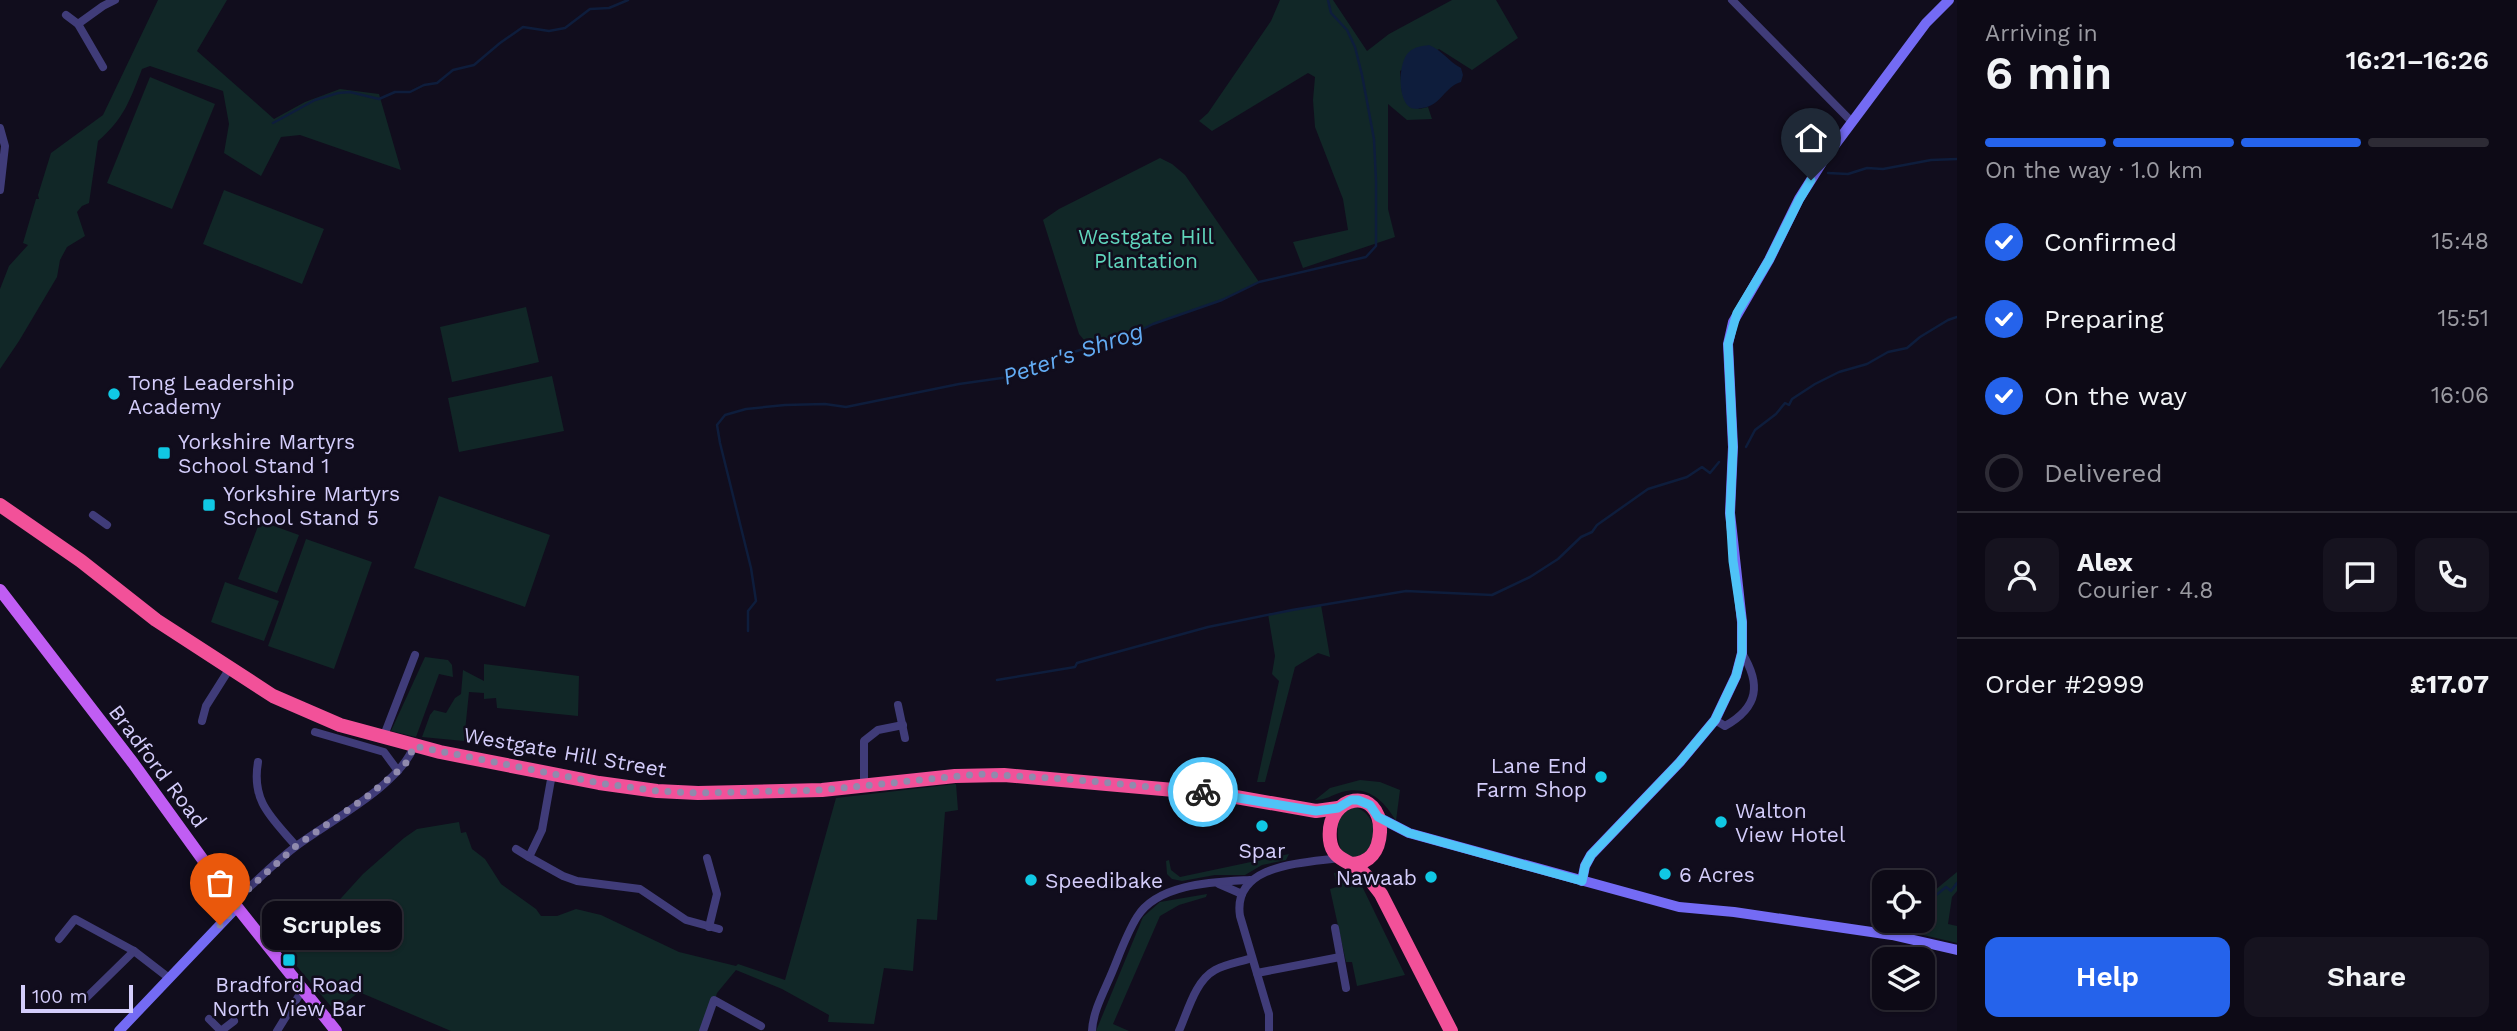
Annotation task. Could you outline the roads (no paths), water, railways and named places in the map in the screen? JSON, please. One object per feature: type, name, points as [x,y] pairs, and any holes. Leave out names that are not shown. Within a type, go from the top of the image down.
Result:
[{"type":"highway","name":"Westgate Hill Street","points":[[0,505],[81,561],[156,620],[273,696],[340,725],[414,746],[625,788],[698,793],[785,792],[955,776],[1004,775],[1196,791],[1316,811],[1338,808]]},
{"type":"highway","points":[[1330,837],[1338,808],[1351,800],[1370,805],[1378,817],[1375,876],[1381,894],[1451,1031]]},
{"type":"highway","points":[[1316,811],[1345,861],[1368,877],[1381,894]]},
{"type":"highway","points":[[1345,861],[1364,862],[1376,849]]},
{"type":"main road","name":"Bradford Road","points":[[0,590],[133,763],[235,904],[336,1031]]},
{"type":"street","points":[[78,24],[103,5],[115,0]]},
{"type":"street","points":[[1732,0],[1852,122]]},
{"type":"street","points":[[1582,881],[1591,855],[1680,762],[1715,720],[1733,684],[1742,653],[1742,622],[1733,561],[1730,513],[1733,447],[1728,344],[1737,313],[1769,260],[1799,200],[1852,122],[1926,23],[1949,0]]},
{"type":"street","points":[[66,15],[78,24],[103,67]]},
{"type":"street","points":[[0,128],[5,146],[0,190]]},
{"type":"street","points":[[93,515],[107,525]]},
{"type":"street","points":[[1715,720],[1725,726],[1739,718],[1755,693],[1753,670],[1742,653]]},
{"type":"street","points":[[383,738],[415,654]]},
{"type":"street","points":[[202,721],[206,706],[230,668]]},
{"type":"street","points":[[898,705],[905,738]]},
{"type":"street","points":[[864,786],[864,741],[878,730],[903,725]]},
{"type":"street","points":[[315,732],[384,752],[398,771]]},
{"type":"street","points":[[119,1031],[235,904],[296,846],[368,796],[398,771],[407,762],[414,746]]},
{"type":"street","points":[[258,762],[256,783],[260,800],[296,846]]},
{"type":"street","points":[[529,857],[542,830],[552,775]]},
{"type":"street","points":[[1378,817],[1409,833],[1679,907],[1892,934],[1957,950]]},
{"type":"street","points":[[1376,849],[1393,835],[1409,833]]},
{"type":"street","points":[[1313,861],[1330,837]]},
{"type":"street","points":[[516,849],[577,881],[640,889],[682,918],[714,928],[717,894],[707,858]]},
{"type":"street","points":[[1092,1031],[1099,1003],[1137,915],[1159,896],[1198,884],[1250,880],[1270,870],[1313,861],[1345,861]]},
{"type":"street","points":[[1250,880],[1242,894],[1239,911],[1269,1014],[1269,1031]]},
{"type":"street","points":[[1216,882],[1242,894]]},
{"type":"street","points":[[59,939],[75,919],[134,951],[169,978]]},
{"type":"street","points":[[1335,928],[1346,988]]},
{"type":"street","points":[[83,1001],[134,951]]},
{"type":"street","points":[[1257,973],[1340,957]]},
{"type":"street","points":[[1179,1031],[1200,985],[1208,976],[1217,969],[1252,958]]},
{"type":"street","points":[[277,1031],[303,989]]},
{"type":"street","points":[[703,1031],[713,1000],[761,1026]]},
{"type":"street","points":[[209,1019],[221,1031],[234,1021]]},
{"type":"water","points":[[1429,45],[1461,68],[1463,75],[1461,82],[1451,87],[1434,104],[1412,108],[1406,104],[1401,90],[1403,64],[1411,50]]},
{"type":"waterway","points":[[273,123],[315,100],[338,93],[350,92],[379,99],[395,92],[410,92],[424,85],[437,83],[453,70],[474,65],[523,27],[549,31],[565,28],[590,9],[609,8],[628,0]]},
{"type":"waterway","name":"Peter's Shrog","points":[[748,631],[748,611],[756,601],[751,568],[720,443],[717,425],[725,415],[746,409],[785,405],[825,404],[846,407],[959,384],[1016,376],[1027,366],[1090,347],[1111,345],[1153,324],[1222,300],[1259,282],[1366,257],[1376,246],[1374,139],[1355,47],[1347,30],[1331,13],[1328,0]]},
{"type":"waterway","points":[[1828,173],[1848,174],[1867,168],[1883,169],[1931,160],[1957,159]]},
{"type":"waterway","points":[[1746,447],[1755,430],[1776,414],[1785,403],[1789,405],[1792,399],[1815,384],[1839,372],[1867,364],[1888,352],[1907,348],[1920,337],[1957,317]]},
{"type":"waterway","points":[[997,680],[1075,667],[1077,663],[1208,627],[1292,610],[1406,591],[1492,595],[1530,577],[1558,559],[1581,537],[1592,532],[1597,525],[1648,489],[1687,477],[1702,467],[1710,473],[1719,462]]},
{"type":"waterway","points":[[1935,896],[1946,887],[1951,891],[1957,883]]},
{"type":"place","name":"Tong Leadership Academy","points":[[114,394]]},
{"type":"place","name":"Yorkshire Martyrs School Stand 1","points":[[164,453]]},
{"type":"place","name":"Yorkshire Martyrs School Stand 5","points":[[209,505]]},
{"type":"place","name":"Lane End Farm Shop","points":[[1601,777]]},
{"type":"place","name":"Walton View Hotel","points":[[1721,822]]},
{"type":"place","name":"Spar","points":[[1262,826]]},
{"type":"place","name":"6 Acres","points":[[1665,874]]},
{"type":"place","name":"Nawaab","points":[[1431,877]]},
{"type":"place","name":"Speedibake","points":[[1031,880]]},
{"type":"place","name":"Scruples","points":[[220,925]]},
{"type":"place","name":"Bradford Road North View Bar","points":[[289,960]]},
{"type":"park label","name":"Westgate Hill Plantation","points":[[1146,248]]}]
